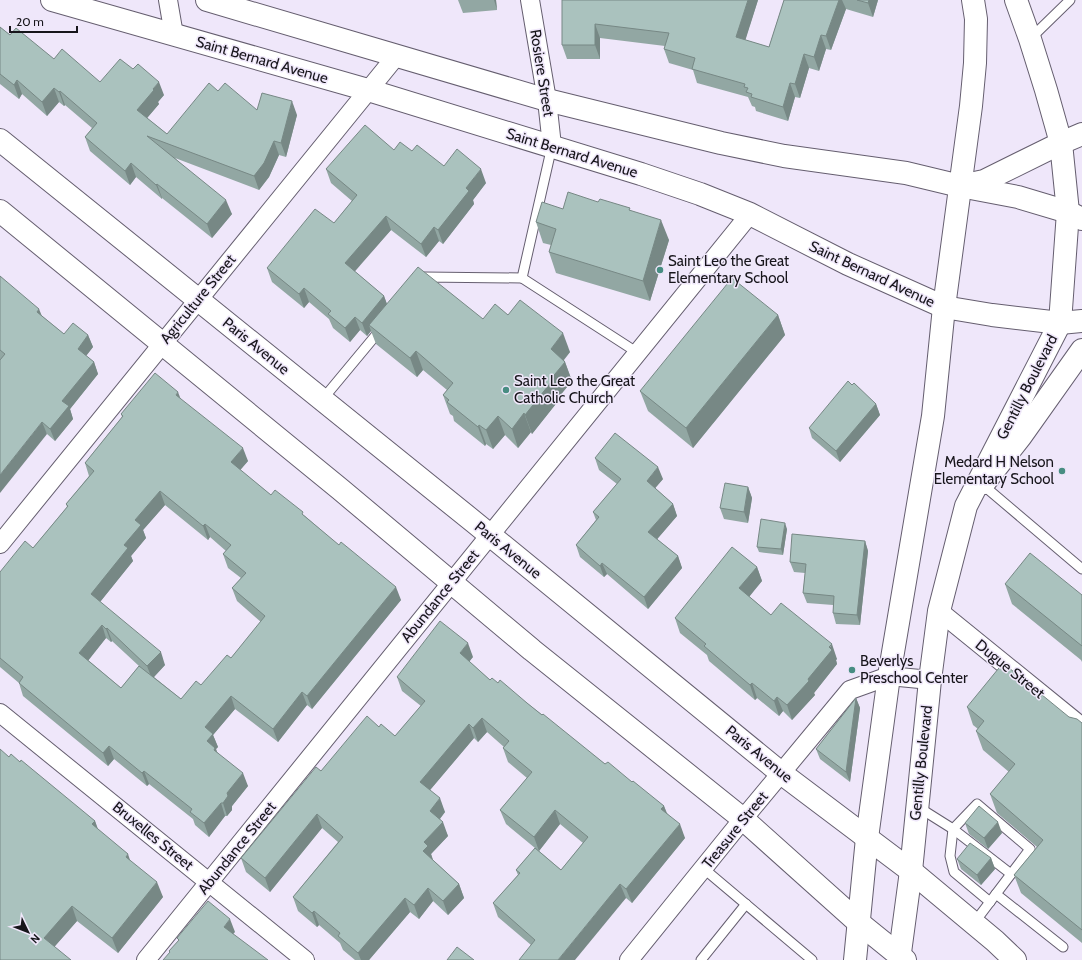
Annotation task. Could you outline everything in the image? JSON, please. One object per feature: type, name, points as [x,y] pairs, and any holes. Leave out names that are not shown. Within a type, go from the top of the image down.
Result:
[{"type":"street","name":"Saint Bernard Avenue","points":[[52,0],[368,90],[552,146],[700,194],[750,214],[848,264],[944,307],[992,315],[1060,323],[1082,321]]},
{"type":"street","points":[[168,0],[174,35]]},
{"type":"street","points":[[207,0],[547,100],[721,143],[784,156],[906,174],[1018,197],[1075,215]]},
{"type":"street","name":"Rosiere Street","points":[[530,0],[547,100],[552,146]]},
{"type":"street","points":[[855,960],[867,838],[889,676],[933,416],[944,307],[975,63],[976,19],[974,0]]},
{"type":"street","name":"Gentilly Boulevard","points":[[901,959],[930,680],[939,611],[966,506],[1060,323],[1075,215],[1061,143],[1030,39],[1016,0]]},
{"type":"street","name":"Agriculture Street","points":[[0,544],[397,55]]},
{"type":"street","points":[[960,186],[984,181],[1082,134]]},
{"type":"street","name":"Paris Avenue","points":[[0,140],[490,535],[782,773],[911,871],[974,923],[1015,960]]},
{"type":"street","points":[[0,211],[340,489],[532,650],[743,818],[901,959]]},
{"type":"street","name":"Abundance Street","points":[[146,960],[750,214]]},
{"type":"street","points":[[966,506],[1021,436],[1082,350]]},
{"type":"street","name":"Dugue Street","points":[[939,611],[1082,727]]},
{"type":"street","name":"Treasure Street","points":[[629,960],[743,818],[850,690],[889,676],[930,680]]},
{"type":"street","name":"Bruxelles Street","points":[[0,713],[305,960]]},
{"type":"lane","points":[[1030,39],[1070,0]]},
{"type":"lane","points":[[522,278],[552,146]]},
{"type":"lane","points":[[414,289],[424,277],[522,278],[638,353]]},
{"type":"lane","points":[[322,400],[389,319]]},
{"type":"lane","points":[[983,485],[1082,569]]},
{"type":"lane","points":[[974,923],[990,902],[1030,849],[977,804],[953,829],[950,856],[954,872],[990,902]]},
{"type":"lane","points":[[917,806],[953,829],[1011,874]]},
{"type":"lane","points":[[703,868],[812,960]]},
{"type":"lane","points":[[996,894],[1063,947]]},
{"type":"lane","points":[[700,960],[746,904]]},
{"type":"building","points":[[562,0],[748,0],[736,37],[769,47],[784,0],[839,0],[826,36],[821,35],[814,57],[804,54],[795,84],[790,83],[783,107],[751,97],[752,94],[746,92],[748,88],[744,87],[745,84],[692,69],[695,58],[664,49],[669,33],[595,24],[595,45],[562,45]]},
{"type":"building","points":[[857,0],[869,0],[868,3]]},
{"type":"building","points":[[0,27],[10,35],[16,28],[54,59],[62,49],[100,82],[120,59],[133,69],[138,64],[159,82],[137,110],[167,134],[209,83],[218,91],[225,83],[257,110],[262,93],[292,101],[281,143],[274,141],[264,163],[254,176],[147,136],[226,200],[207,224],[157,184],[156,185],[131,163],[125,171],[85,137],[97,123],[60,91],[59,92],[54,88],[42,102],[17,80],[14,85],[0,74]]},
{"type":"building","points":[[365,125],[394,150],[400,142],[412,151],[417,145],[444,166],[457,149],[481,169],[466,188],[469,191],[438,230],[434,227],[421,244],[386,216],[345,263],[384,296],[362,323],[355,317],[345,328],[328,314],[331,311],[304,288],[299,294],[267,268],[315,209],[334,223],[357,195],[326,169]]},
{"type":"building","points":[[568,192],[598,202],[600,199],[630,208],[629,210],[661,220],[643,281],[549,252],[556,229],[536,222],[542,202],[563,209]]},
{"type":"building","points":[[418,267],[483,319],[495,304],[508,315],[520,300],[563,333],[551,349],[565,362],[550,380],[552,381],[512,429],[498,416],[486,430],[479,425],[478,427],[447,402],[449,400],[443,395],[453,383],[416,351],[410,358],[369,325]]},
{"type":"building","points":[[0,276],[39,309],[37,312],[64,334],[73,323],[88,335],[78,349],[94,362],[62,401],[69,406],[50,429],[42,422],[0,475],[0,360],[5,354],[0,350]]},
{"type":"building","points":[[732,278],[778,315],[686,428],[640,391]]},
{"type":"building","points":[[155,373],[178,392],[176,395],[243,448],[231,462],[271,495],[275,490],[303,512],[302,514],[339,545],[341,542],[396,587],[307,696],[302,692],[273,729],[231,696],[205,727],[213,734],[207,741],[215,748],[214,750],[243,773],[227,793],[228,796],[223,803],[221,803],[204,823],[190,812],[192,809],[144,771],[142,773],[109,746],[103,753],[19,683],[23,677],[0,658],[0,572],[25,541],[33,548],[68,506],[66,504],[94,471],[85,463],[123,416],[121,414]],"holes":[[[160,491],[203,526],[205,524],[231,545],[223,554],[246,573],[232,588],[265,616],[231,658],[227,655],[201,685],[196,681],[181,699],[139,666],[121,688],[79,653],[102,625],[147,666],[161,652],[91,594],[128,548],[124,545],[141,525],[135,520]]]},
{"type":"building","points":[[848,381],[852,385],[854,383],[876,404],[836,451],[809,428]]},
{"type":"building","points":[[615,433],[658,467],[647,481],[673,504],[648,532],[678,556],[644,597],[602,563],[600,566],[576,545],[599,517],[593,512],[621,479],[595,458]]},
{"type":"building","points":[[725,483],[748,487],[744,512],[720,508]]},
{"type":"building","points":[[761,519],[785,523],[781,549],[757,547]]},
{"type":"building","points":[[792,534],[865,541],[857,615],[833,613],[834,596],[803,593],[806,564],[790,562]]},
{"type":"building","points":[[732,547],[757,567],[739,588],[771,615],[781,603],[832,644],[829,647],[832,650],[808,679],[809,681],[787,705],[777,697],[774,701],[752,683],[750,685],[704,646],[706,644],[675,618]]},
{"type":"building","points":[[1030,553],[1082,595],[1082,646],[1005,584]]},
{"type":"building","points":[[440,621],[468,643],[460,653],[490,680],[492,678],[498,683],[500,680],[605,764],[608,762],[632,782],[633,781],[664,806],[661,809],[680,824],[626,889],[620,884],[558,960],[519,960],[535,940],[493,903],[520,873],[516,870],[535,848],[561,870],[588,837],[555,810],[534,837],[500,810],[532,772],[503,748],[509,741],[482,718],[473,728],[469,724],[420,782],[440,798],[430,811],[443,822],[424,842],[428,846],[423,851],[459,884],[443,901],[428,888],[414,905],[405,898],[358,953],[338,936],[340,933],[314,911],[312,913],[293,897],[343,837],[317,814],[265,878],[241,858],[316,767],[321,771],[367,716],[379,727],[381,724],[395,736],[425,701],[397,677]]},
{"type":"building","points":[[1003,663],[1069,717],[1077,719],[1082,723],[1082,930],[1014,875],[1043,840],[990,794],[1015,764],[976,731],[984,721],[967,707]]},
{"type":"building","points":[[856,698],[846,772],[816,749]]},
{"type":"building","points":[[0,749],[9,757],[11,754],[20,762],[21,760],[95,821],[92,824],[128,854],[126,857],[157,882],[112,938],[72,906],[44,938],[71,960],[0,960]]},
{"type":"building","points":[[979,806],[998,822],[984,838],[965,823]]},
{"type":"building","points":[[970,843],[991,858],[977,875],[957,859]]},
{"type":"building","points":[[208,901],[230,919],[224,927],[268,960],[163,960],[179,940],[177,938]]},
{"type":"building","points":[[457,947],[474,960],[447,960]]},
{"type":"place","name":"Saint Leo the Great Elementary School","points":[[660,270]]},
{"type":"place","name":"Saint Leo the Great Catholic Church","points":[[506,390]]},
{"type":"place","name":"Medard H Nelson Elementary School","points":[[1062,471]]},
{"type":"place","name":"Beverlys Preschool Center","points":[[852,670]]}]
